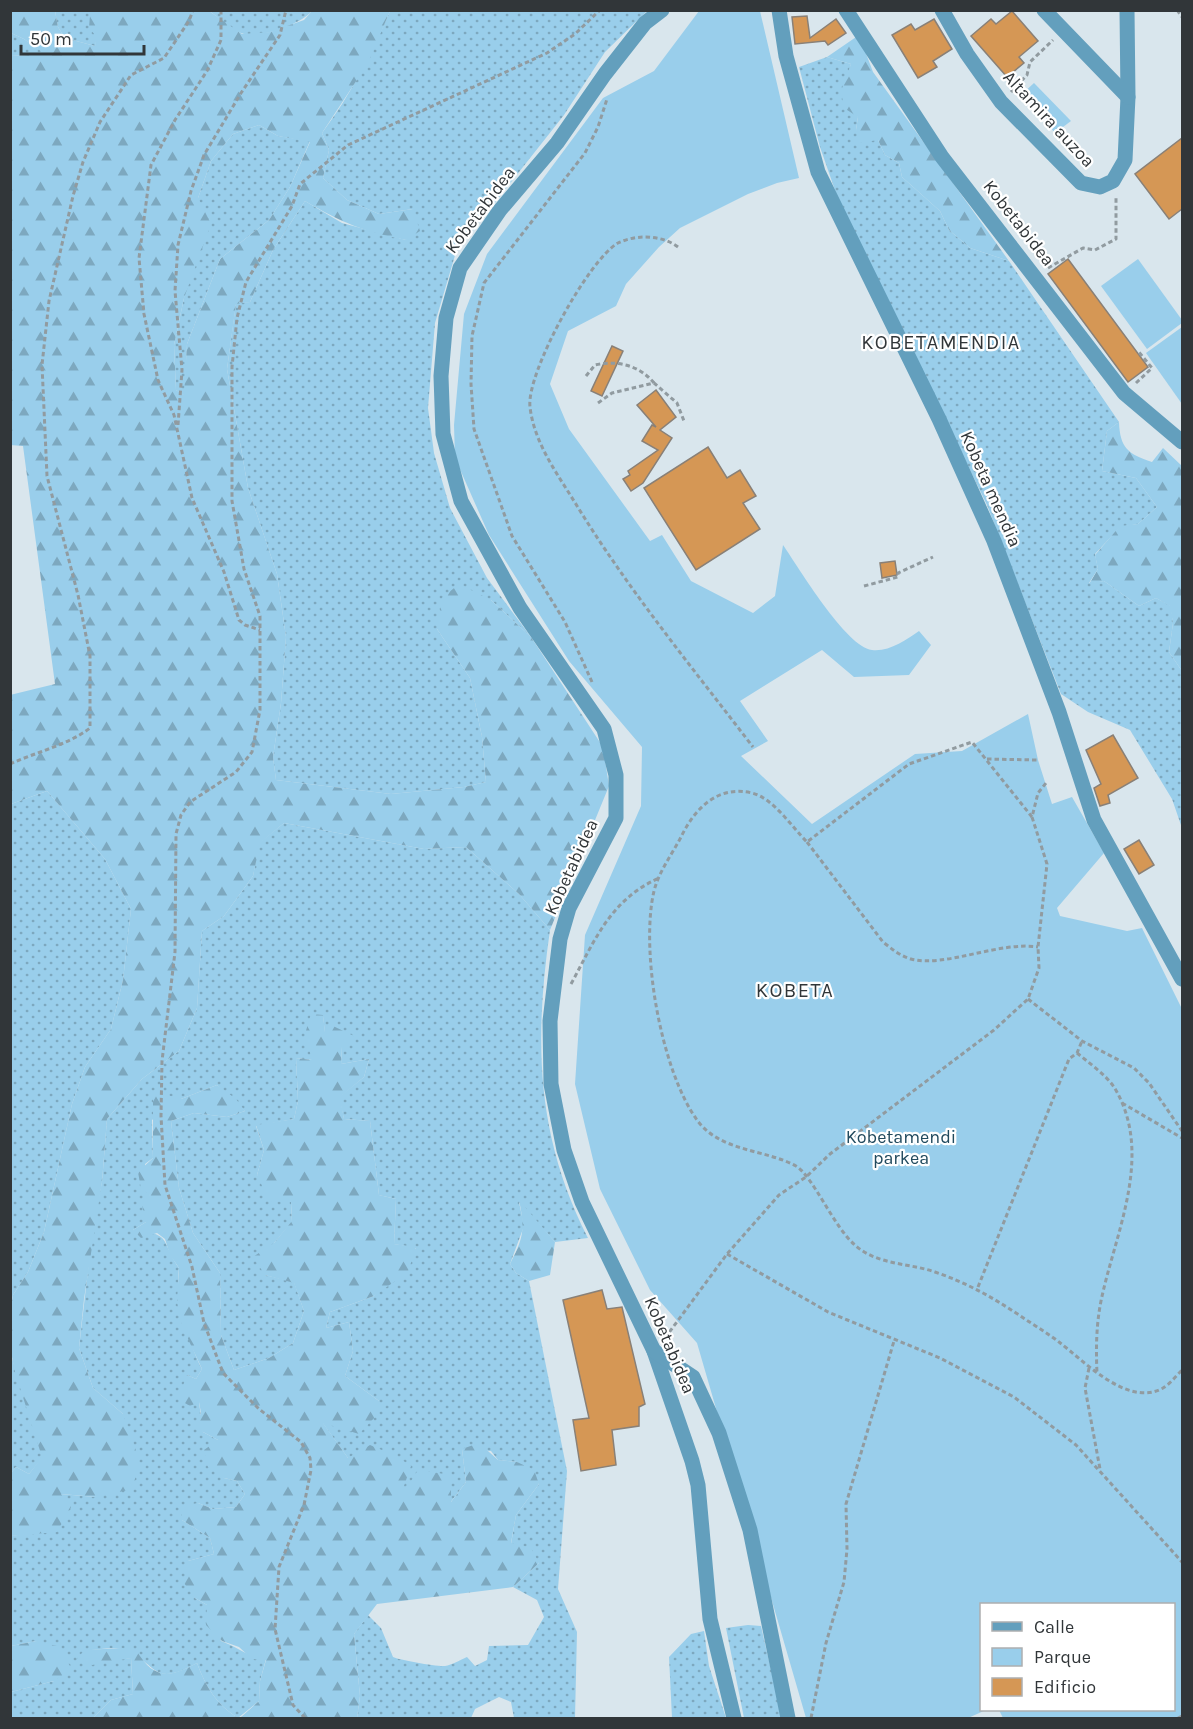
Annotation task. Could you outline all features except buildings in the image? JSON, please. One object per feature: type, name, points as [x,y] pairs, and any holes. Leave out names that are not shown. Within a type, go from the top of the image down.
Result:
[{"type":"street","name":"Kobetabidea","points":[[662,10],[645,23],[605,74],[557,143],[500,210],[460,268],[446,318],[441,376],[443,434],[461,501],[520,608],[604,729],[616,776],[616,818],[569,908],[560,939],[550,1021],[551,1084],[564,1150],[582,1202],[654,1352],[698,1485],[710,1619],[734,1719]]},
{"type":"street","name":"Kobeta mendia","points":[[779,10],[786,56],[818,172],[939,419],[994,541],[1059,712],[1094,820],[1182,979]]},
{"type":"street","name":"Kobetabidea","points":[[846,10],[942,157],[1037,276],[1124,393],[1182,442]]},
{"type":"street","name":"Altamira auzoa","points":[[942,10],[968,54],[1001,102],[1081,183],[1100,187],[1113,181],[1120,173],[1125,160],[1128,98],[1127,10]]},
{"type":"street","points":[[1044,10],[1062,32],[1128,98]]},
{"type":"street","points":[[654,1352],[693,1377],[719,1433],[750,1530],[788,1719]]},
{"type":"path","points":[[10,764],[39,750],[77,738],[90,728],[90,656],[78,595],[47,476],[42,364],[49,301],[73,196],[91,142],[109,108],[131,75],[164,58],[189,21],[193,10]]},
{"type":"path","points":[[221,10],[221,40],[207,71],[175,120],[151,165],[139,258],[148,339],[158,380],[174,415],[192,498],[224,572],[239,620],[245,625],[260,630]]},
{"type":"path","points":[[177,430],[182,370],[175,291],[178,245],[191,191],[204,155],[241,93],[280,35],[286,10]]},
{"type":"path","points":[[305,1719],[293,1705],[275,1629],[279,1567],[304,1505],[311,1470],[310,1458],[301,1442],[259,1408],[224,1373],[204,1323],[192,1267],[165,1185],[161,1116],[162,1061],[175,952],[176,834],[181,815],[190,802],[236,772],[252,752],[260,710],[260,616],[244,569],[232,501],[232,367],[237,318],[246,282],[292,206],[300,184],[348,145],[547,53],[575,34],[600,10]]},
{"type":"path","points":[[1177,10],[1182,17]]},
{"type":"path","points":[[1001,102],[1028,75],[1030,62],[1062,32]]},
{"type":"path","points":[[585,704],[595,691],[590,678],[565,622],[512,536],[474,429],[471,384],[472,336],[484,283],[585,153],[598,127],[608,95]]},
{"type":"path","points":[[1045,270],[1083,248],[1095,250],[1116,239],[1116,192]]},
{"type":"path","points":[[678,247],[670,241],[646,236],[620,242],[609,250],[563,313],[535,371],[531,383],[530,407],[542,450],[611,562],[753,747]]},
{"type":"path","points":[[1138,351],[1152,368],[1135,384],[1141,391]]},
{"type":"path","points":[[585,376],[595,365],[624,364],[646,373],[677,403],[684,421]]},
{"type":"path","points":[[598,403],[612,393],[654,382]]},
{"type":"path","points":[[864,586],[898,577],[898,573],[933,557]]},
{"type":"path","points":[[807,842],[909,764],[972,742],[980,756],[987,759],[1038,760]]},
{"type":"path","points":[[654,1352],[727,1254],[779,1195],[806,1177],[830,1155],[994,1030],[1028,999],[1039,968],[1038,947],[1047,864],[1032,817],[1003,784],[987,759]]},
{"type":"path","points":[[1032,817],[1038,793],[1046,783]]},
{"type":"path","points":[[1038,947],[1021,945],[935,959],[913,960],[899,954],[883,942],[807,842],[772,806],[754,793],[736,792],[714,795],[691,818],[659,878],[649,922],[649,946],[665,1047],[682,1092],[698,1122],[724,1142],[797,1167],[806,1177],[832,1219],[856,1246],[878,1259],[932,1271],[977,1288],[1058,1341],[1097,1374],[1135,1393],[1162,1389],[1182,1370]]},
{"type":"path","points":[[569,987],[591,946],[622,900],[635,889],[659,878]]},
{"type":"path","points":[[1028,999],[1082,1041],[1134,1068],[1149,1083],[1182,1131]]},
{"type":"path","points":[[977,1288],[1069,1059],[1077,1053],[1082,1041]]},
{"type":"path","points":[[1077,1053],[1112,1085],[1122,1103],[1131,1137],[1132,1176],[1101,1302],[1096,1332],[1097,1374]]},
{"type":"path","points":[[1122,1103],[1182,1138]]},
{"type":"path","points":[[727,1254],[828,1312],[940,1358],[1014,1397],[1076,1445],[1182,1562]]},
{"type":"path","points":[[811,1719],[826,1643],[844,1582],[847,1549],[846,1504],[894,1341]]},
{"type":"path","points":[[1089,1368],[1085,1388],[1101,1471]]},
{"type":"path","points":[[1178,1719],[1182,1716]]},
{"type":"green space","points":[[11,11],[55,11],[58,27],[65,38],[95,46],[96,36],[89,28],[90,15],[108,11],[209,11],[242,34],[270,32],[304,20],[312,11],[390,11],[368,63],[322,133],[329,150],[323,178],[347,200],[379,214],[413,209],[420,231],[406,240],[377,233],[342,221],[305,201],[273,250],[250,302],[236,304],[227,369],[248,488],[277,574],[286,637],[281,703],[273,757],[276,780],[391,794],[464,787],[486,782],[482,737],[470,678],[437,629],[442,598],[459,584],[491,600],[531,637],[603,747],[609,786],[550,930],[519,894],[466,847],[424,849],[284,823],[260,843],[253,876],[224,916],[202,931],[197,1008],[179,1051],[142,1079],[107,1119],[102,1182],[79,1348],[93,1388],[123,1414],[139,1459],[133,1489],[96,1497],[61,1494],[71,1507],[57,1532],[11,1536],[11,1473],[16,1467],[29,1474],[42,1457],[15,1372],[11,1352],[13,1295],[28,1272],[44,1232],[72,1104],[85,1067],[111,1029],[123,980],[131,909],[105,859],[47,791],[11,804],[10,695],[55,684],[23,446],[10,445],[11,56],[45,54],[11,33]],"holes":[[[259,125],[278,136],[310,142],[290,187],[269,220],[220,259],[187,344],[184,395],[176,390],[174,345],[184,298],[211,224],[198,198],[211,161],[233,134]]]},
{"type":"green space","points":[[55,11],[108,11],[102,14],[95,46],[65,38],[58,27]]},
{"type":"green space","points":[[209,11],[312,11],[299,21],[279,30],[249,35],[233,29]]},
{"type":"green space","points":[[390,11],[647,11],[605,52],[564,115],[456,252],[435,323],[428,408],[434,453],[450,508],[487,578],[531,637],[491,600],[437,629],[470,678],[482,737],[486,782],[464,787],[391,794],[276,780],[273,757],[281,703],[286,637],[277,574],[248,488],[227,369],[236,303],[250,302],[273,250],[305,201],[342,223],[406,240],[413,209],[379,214],[347,200],[323,178],[329,150],[322,133],[360,74]]},
{"type":"green space","name":"Kobetamendi parkea","points":[[699,11],[760,11],[799,178],[777,183],[748,194],[680,228],[659,247],[626,284],[616,306],[568,331],[550,384],[569,429],[650,541],[662,535],[691,581],[753,613],[775,596],[783,545],[837,622],[861,646],[872,650],[885,649],[897,645],[919,631],[931,645],[909,675],[854,677],[822,650],[740,701],[768,741],[741,756],[812,824],[915,754],[962,751],[1028,714],[1038,760],[1052,804],[1072,797],[1104,853],[1057,908],[1060,916],[1127,931],[1142,928],[1182,1009],[1182,1718],[1003,1718],[1000,1711],[1175,1711],[1175,1603],[980,1603],[980,1711],[984,1711],[968,1718],[806,1718],[697,1343],[650,1290],[600,1189],[575,1084],[585,935],[641,806],[642,747],[569,661],[489,535],[455,458],[454,425],[464,314],[487,254],[603,98],[654,71]]},
{"type":"green space","points":[[11,33],[24,39],[46,54],[11,56]]},
{"type":"green space","points":[[859,35],[873,72],[1009,261],[970,248],[949,230],[940,211],[902,177],[899,163],[885,155],[878,140],[859,143],[856,130],[858,117],[844,108],[841,91],[851,64],[827,57]]},
{"type":"green space","points":[[827,57],[851,64],[845,85],[858,117],[856,130],[878,140],[885,155],[899,163],[902,177],[940,211],[949,230],[970,248],[1009,261],[1119,422],[1107,431],[1102,471],[1136,478],[1157,507],[1138,524],[1120,527],[1095,554],[1098,569],[1089,583],[1104,581],[1139,606],[1156,598],[1171,606],[1173,623],[1169,652],[1182,671],[1182,828],[1172,799],[1130,730],[1088,712],[1061,694],[987,505],[837,196],[820,147],[799,67]]},
{"type":"green space","points":[[1034,83],[1071,121],[1055,133],[1022,94]]},
{"type":"green space","points":[[259,125],[278,136],[310,141],[290,187],[269,220],[220,259],[187,344],[185,396],[176,390],[174,345],[184,298],[198,198],[211,161],[233,134]]},
{"type":"green space","points":[[1138,259],[1182,320],[1182,323],[1147,349],[1101,286]]},
{"type":"green space","points":[[1182,327],[1182,404],[1146,353]]},
{"type":"green space","points":[[1119,422],[1121,438],[1131,453],[1152,462],[1163,448],[1182,466],[1182,671],[1169,652],[1173,623],[1170,606],[1156,598],[1139,606],[1104,581],[1089,584],[1098,569],[1095,555],[1120,526],[1138,524],[1157,507],[1136,478],[1102,471],[1107,431]]},
{"type":"green space","points":[[47,791],[105,859],[131,909],[123,980],[111,1029],[85,1067],[72,1104],[44,1232],[28,1272],[13,1295],[11,1306],[11,804]]},
{"type":"green space","points":[[284,823],[424,849],[466,847],[519,894],[550,930],[542,1011],[541,1049],[544,1087],[549,1125],[558,1162],[571,1200],[588,1238],[555,1242],[519,1202],[524,1226],[510,1264],[516,1273],[529,1281],[567,1471],[558,1589],[577,1632],[575,1718],[514,1718],[511,1702],[499,1697],[475,1709],[471,1718],[357,1718],[360,1696],[354,1634],[368,1615],[381,1628],[393,1657],[410,1661],[445,1666],[467,1657],[475,1666],[487,1660],[489,1646],[528,1645],[544,1617],[537,1600],[513,1587],[539,1563],[511,1544],[516,1515],[539,1484],[517,1462],[498,1460],[491,1451],[462,1449],[466,1482],[450,1503],[397,1503],[348,1458],[322,1422],[379,1401],[345,1376],[353,1351],[349,1322],[326,1328],[330,1312],[374,1296],[416,1248],[394,1244],[396,1199],[379,1195],[370,1121],[344,1119],[339,1097],[364,1077],[369,1059],[341,1064],[342,1047],[325,1033],[323,1016],[312,1060],[296,1058],[298,1101],[294,1119],[256,1126],[264,1150],[257,1175],[291,1202],[292,1222],[274,1243],[265,1275],[294,1282],[304,1311],[293,1343],[269,1358],[234,1370],[221,1335],[220,1273],[193,1233],[179,1188],[171,1121],[194,1113],[227,1117],[245,1111],[217,1085],[181,1099],[152,1120],[153,1158],[145,1164],[150,1195],[146,1222],[133,1230],[160,1236],[179,1268],[179,1292],[184,1320],[192,1347],[202,1369],[196,1379],[187,1375],[199,1402],[203,1432],[218,1440],[224,1478],[237,1481],[245,1494],[236,1507],[213,1509],[198,1503],[182,1520],[210,1538],[214,1554],[188,1561],[195,1598],[207,1605],[221,1641],[266,1659],[260,1681],[259,1701],[238,1718],[213,1694],[197,1663],[171,1674],[162,1673],[134,1654],[118,1648],[109,1648],[85,1650],[112,1660],[131,1658],[133,1694],[111,1700],[93,1718],[11,1718],[11,1692],[54,1681],[36,1641],[11,1646],[11,1536],[31,1533],[60,1494],[96,1497],[123,1414],[93,1388],[79,1348],[93,1227],[102,1182],[107,1119],[142,1079],[179,1051],[197,1008],[202,931],[224,916],[253,876],[259,843]]},
{"type":"green space","points":[[311,1014],[323,1015],[325,1032],[333,1026],[354,1036],[342,1047],[341,1064],[369,1059],[364,1077],[340,1097],[344,1119],[370,1121],[379,1195],[396,1199],[394,1244],[416,1247],[408,1272],[374,1296],[330,1312],[326,1328],[349,1322],[353,1351],[345,1376],[379,1401],[376,1416],[359,1434],[323,1423],[348,1458],[370,1445],[396,1456],[411,1466],[399,1500],[418,1470],[451,1475],[451,1502],[466,1482],[462,1449],[479,1443],[498,1460],[517,1462],[534,1470],[539,1484],[516,1515],[511,1543],[531,1548],[539,1563],[513,1587],[377,1604],[354,1634],[360,1696],[357,1718],[240,1718],[259,1701],[260,1681],[266,1660],[252,1659],[239,1647],[222,1641],[206,1625],[207,1605],[195,1598],[184,1583],[188,1561],[214,1554],[210,1538],[182,1520],[182,1506],[198,1503],[213,1509],[236,1507],[245,1494],[237,1481],[224,1478],[208,1467],[204,1450],[218,1440],[203,1432],[197,1424],[201,1413],[199,1402],[190,1406],[178,1399],[187,1375],[196,1379],[202,1369],[182,1326],[177,1302],[179,1268],[170,1255],[165,1239],[157,1233],[141,1238],[133,1230],[146,1222],[142,1205],[150,1195],[141,1189],[138,1172],[153,1158],[153,1091],[181,1099],[217,1085],[236,1099],[245,1111],[227,1117],[194,1113],[171,1121],[179,1188],[193,1233],[220,1273],[221,1335],[234,1370],[269,1358],[293,1343],[304,1311],[294,1283],[265,1275],[253,1257],[274,1243],[292,1221],[291,1202],[269,1201],[257,1175],[264,1150],[256,1125],[294,1119],[298,1101],[296,1058],[312,1060],[305,1034]]},
{"type":"green space","points":[[519,1200],[555,1242],[550,1275],[529,1281],[516,1273],[510,1264],[522,1233]]},
{"type":"green space","points":[[10,1352],[43,1457],[29,1474],[16,1467],[11,1473]]},
{"type":"green space","points":[[761,1626],[782,1718],[744,1718],[726,1628]]},
{"type":"green space","points":[[704,1631],[709,1666],[726,1718],[672,1718],[669,1657],[691,1634]]},
{"type":"green space","points":[[36,1641],[57,1646],[72,1669],[54,1681],[11,1692],[11,1646]]},
{"type":"green space","points":[[121,1648],[136,1650],[149,1667],[163,1673],[178,1672],[197,1663],[213,1694],[238,1718],[93,1718],[111,1700],[133,1694],[131,1658],[92,1665],[77,1658],[85,1650]]},
{"type":"district","name":"KOBETAMENDIA","points":[[941,342]]},
{"type":"district","name":"KOBETA","points":[[795,990]]}]
